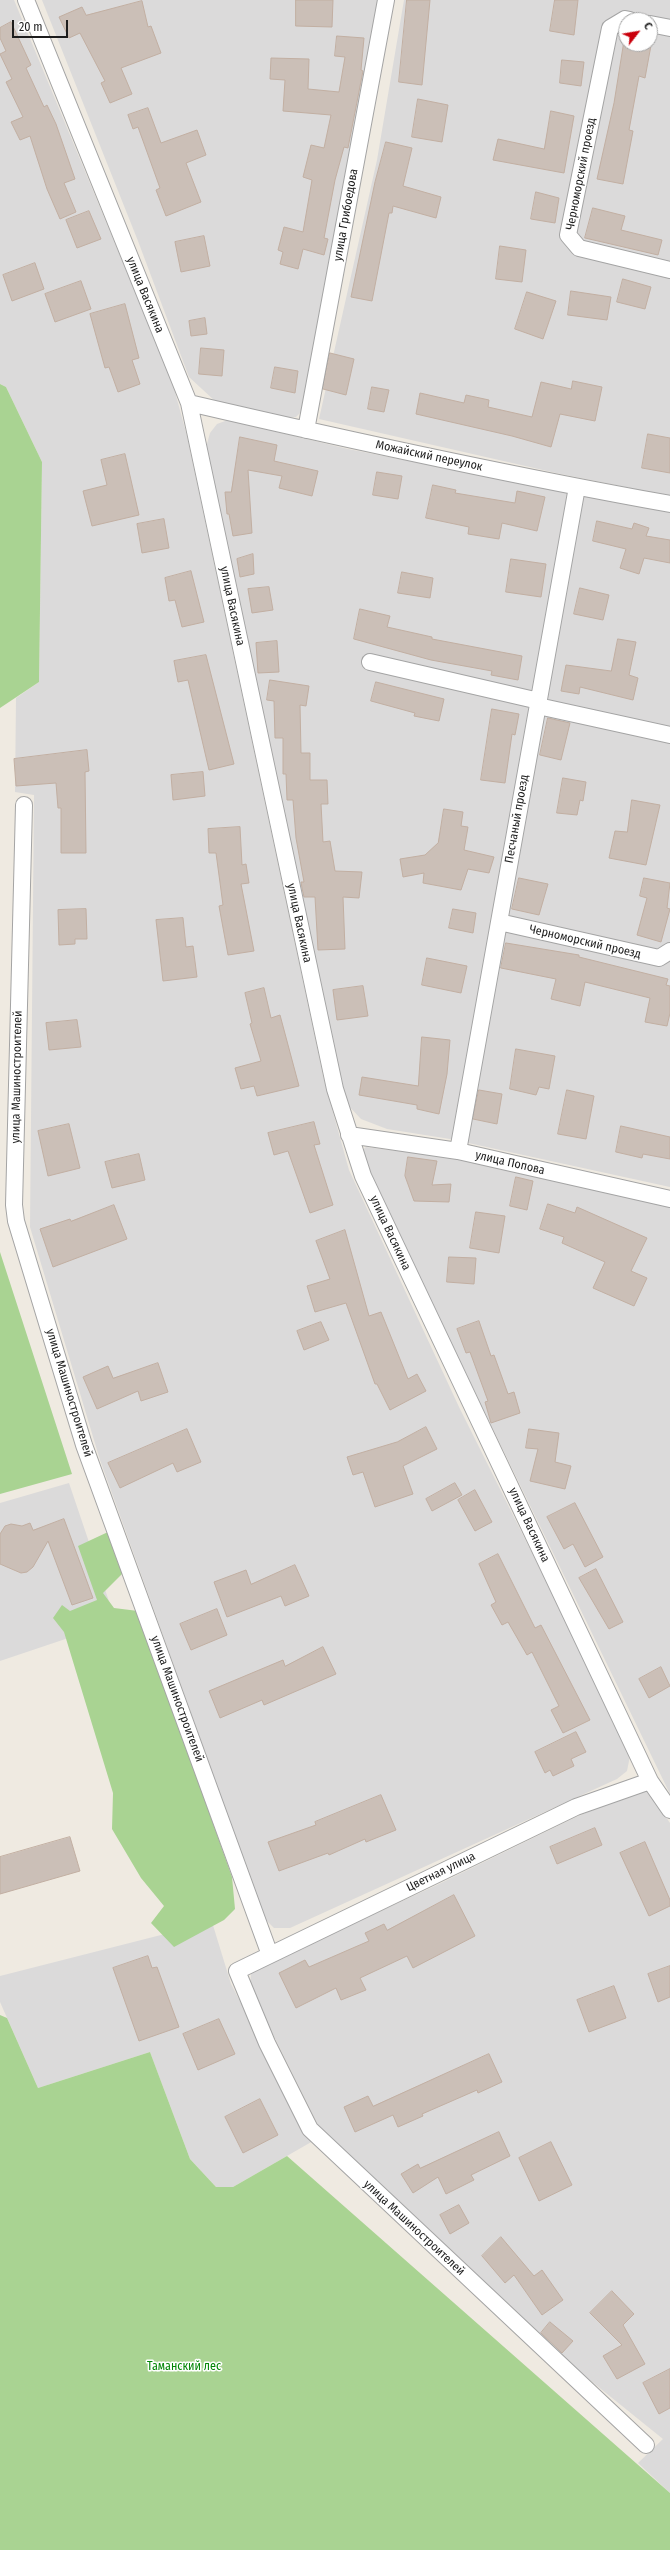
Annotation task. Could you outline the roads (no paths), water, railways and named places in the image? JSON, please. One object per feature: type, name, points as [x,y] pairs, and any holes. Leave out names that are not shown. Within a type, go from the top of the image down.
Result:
[{"type":"street","name":"улица Васякина","points":[[26,0],[189,403],[335,1089],[363,1176],[650,1781],[669,1806]]},
{"type":"street","name":"улица Грибоедова","points":[[306,430],[386,0]]},
{"type":"street","name":"Черноморский проезд","points":[[618,23],[610,28],[568,234],[579,248],[670,270]]},
{"type":"street","points":[[658,26],[670,28]]},
{"type":"street","name":"Можайский переулок","points":[[189,403],[306,430],[577,488],[670,504]]},
{"type":"street","name":"Песчаный проезд","points":[[458,1151],[577,488]]},
{"type":"street","points":[[370,662],[670,735]]},
{"type":"street","name":"улица Машиностроителей","points":[[24,805],[14,1205],[16,1221],[84,1446],[270,1955]]},
{"type":"street","name":"Черноморский проезд","points":[[499,922],[659,958],[670,951]]},
{"type":"street","name":"улица Попова","points":[[349,1135],[458,1151],[670,1199]]},
{"type":"street","name":"Цветная улица","points":[[236,1971],[576,1808],[650,1781]]},
{"type":"street","name":"улица Машиностроителей","points":[[236,1971],[267,2043],[310,2129],[646,2446]]},
{"type":"park label","name":"Таманский лес","points":[[184,2367]]}]
